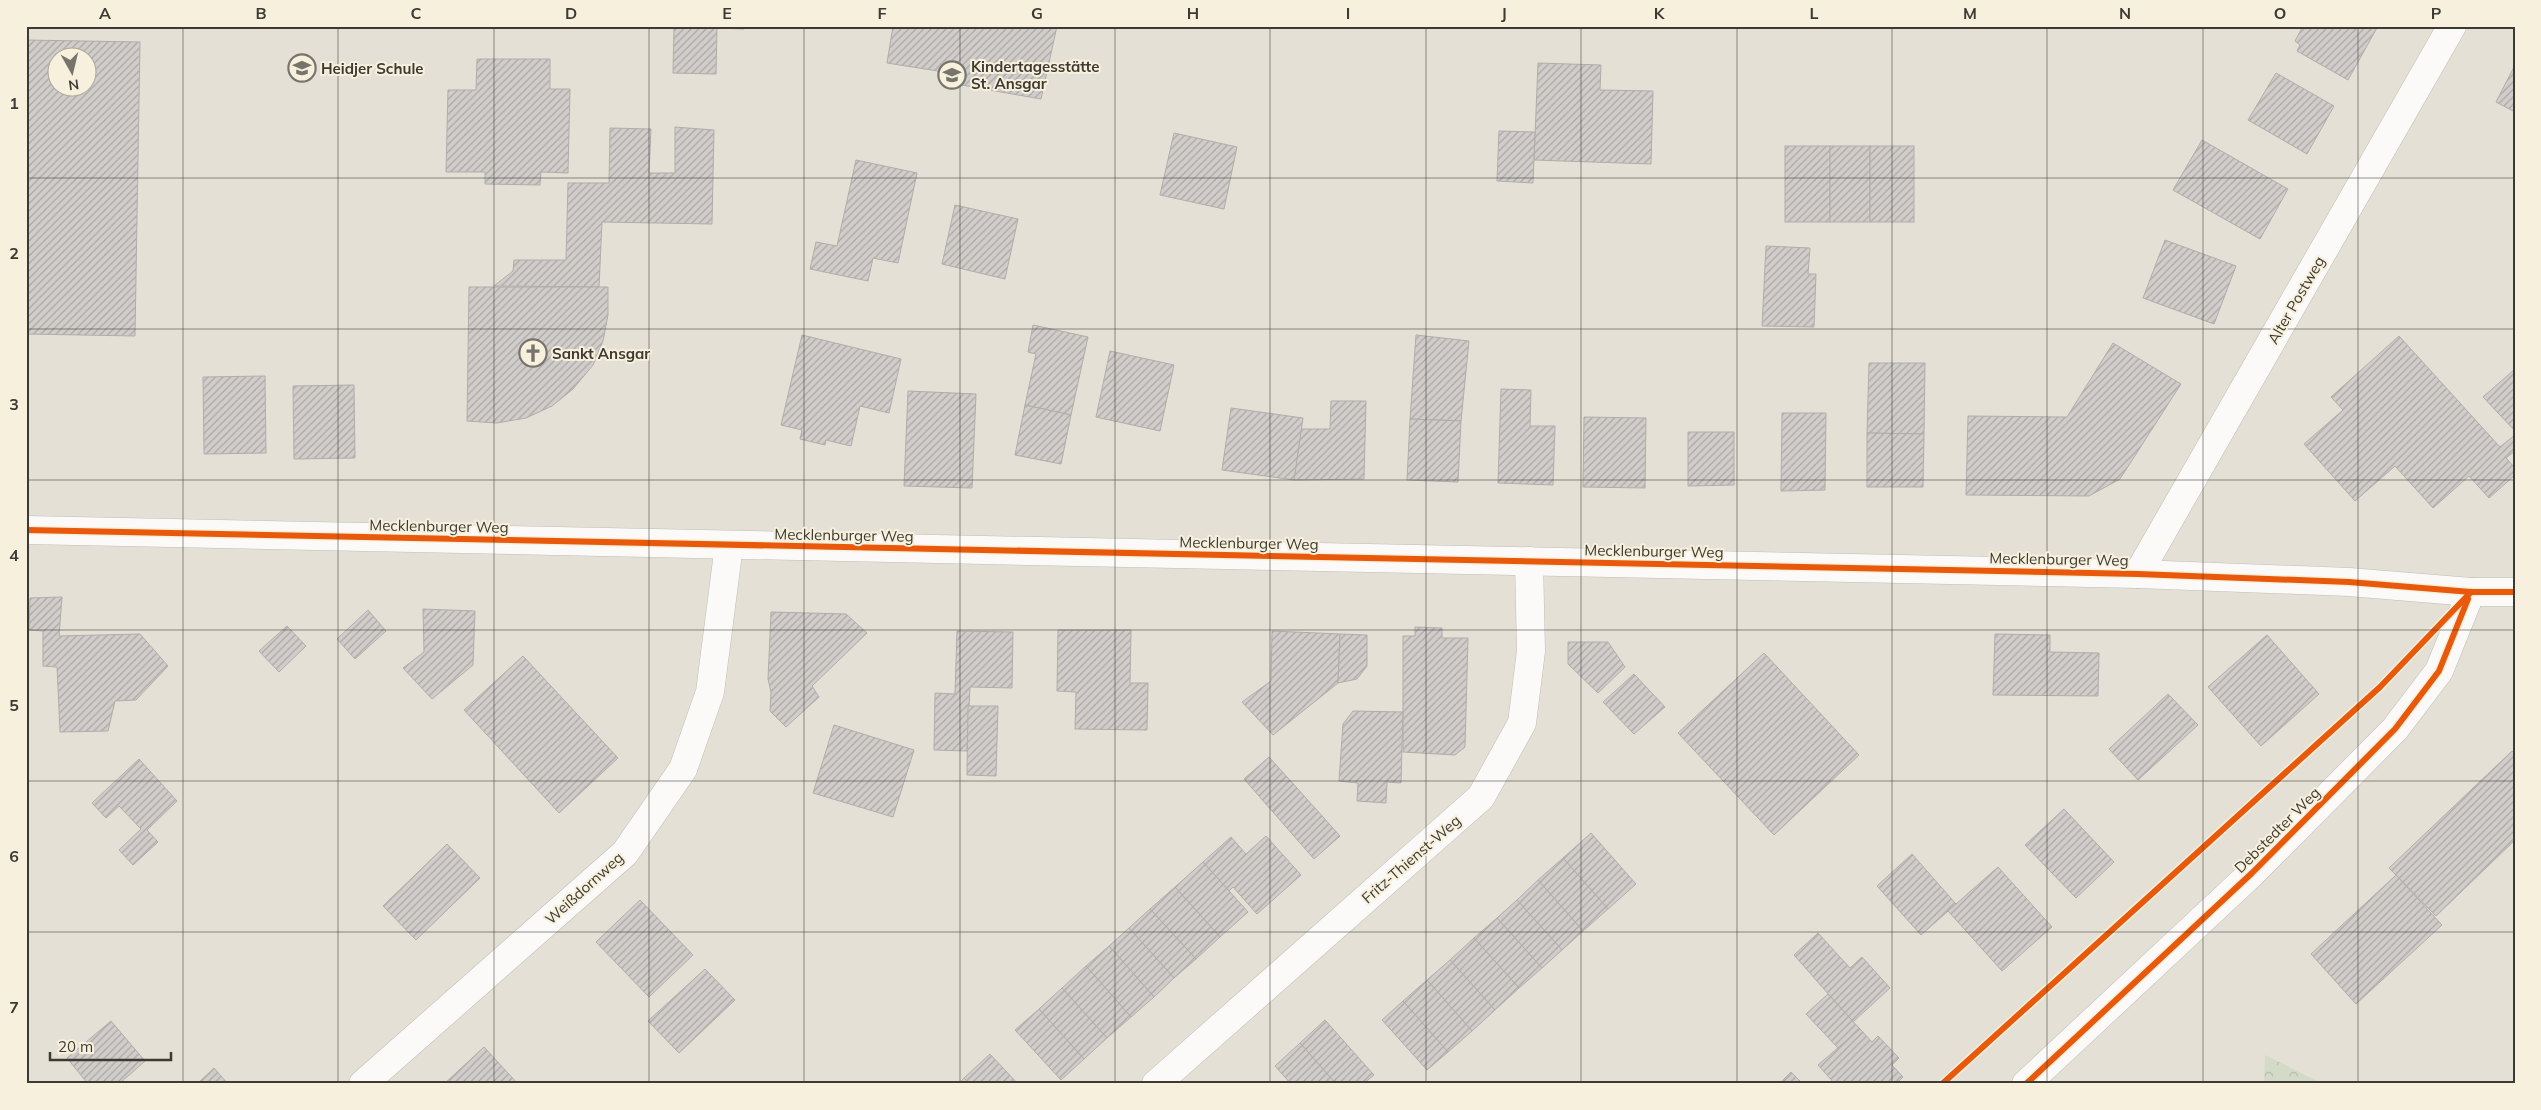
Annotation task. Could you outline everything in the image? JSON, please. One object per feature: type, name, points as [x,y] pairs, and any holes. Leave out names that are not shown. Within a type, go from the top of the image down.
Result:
[{"type":"street","name":"Alter Postweg","points":[[2138,574],[2452,26]]},
{"type":"street","name":"Mecklenburger Weg","points":[[26,530],[2138,574],[2349,582],[2471,592]]},
{"type":"street","name":"Weißdornweg","points":[[363,1084],[625,853],[683,769],[710,692],[729,545]]},
{"type":"street","name":"Fritz-Thienst-Weg","points":[[1156,1084],[1481,797],[1522,723],[1531,651],[1529,562]]},
{"type":"street","points":[[2471,592],[2515,592]]},
{"type":"street","name":"Debstedter Weg","points":[[2026,1084],[2252,873],[2395,729],[2439,671],[2471,592]]},
{"type":"green space","points":[[2265,1055],[2323,1084],[2264,1084]]},
{"type":"building","points":[[674,26],[744,26],[744,29],[717,28],[716,74],[673,73]]},
{"type":"building","points":[[893,26],[1057,26],[1041,99],[961,85],[963,75],[887,63]]},
{"type":"building","points":[[2303,26],[2378,26],[2348,80],[2297,51],[2300,45],[2295,41]]},
{"type":"building","points":[[26,40],[140,42],[135,336],[26,334]]},
{"type":"building","points":[[477,59],[550,59],[550,89],[570,89],[568,173],[541,172],[540,185],[485,184],[485,172],[446,172],[448,90],[476,90]]},
{"type":"building","points":[[1538,63],[1601,65],[1600,90],[1653,91],[1651,164],[1534,160]]},
{"type":"building","points":[[2515,65],[2515,112],[2496,102]]},
{"type":"building","points":[[2276,73],[2334,106],[2307,154],[2248,120]]},
{"type":"building","points":[[675,127],[714,130],[712,224],[602,222],[599,287],[494,286],[513,271],[514,260],[566,260],[568,183],[609,183],[610,128],[651,129],[649,173],[675,173]]},
{"type":"building","points":[[1499,131],[1535,132],[1533,183],[1497,181]]},
{"type":"building","points":[[1174,133],[1237,147],[1224,209],[1160,195]]},
{"type":"building","points":[[2202,140],[2288,189],[2260,239],[2173,190]]},
{"type":"building","points":[[1785,146],[1830,146],[1830,222],[1785,222]]},
{"type":"building","points":[[1830,146],[1870,146],[1870,222],[1830,222]]},
{"type":"building","points":[[1870,146],[1914,146],[1914,222],[1870,222]]},
{"type":"building","points":[[856,160],[917,173],[898,263],[873,258],[868,281],[810,269],[816,242],[837,246]]},
{"type":"building","points":[[955,205],[1018,219],[1005,279],[942,264]]},
{"type":"building","points":[[2165,240],[2236,266],[2214,324],[2143,298]]},
{"type":"building","points":[[1766,246],[1810,248],[1808,274],[1816,274],[1814,327],[1762,326]]},
{"type":"building","name":"Sankt Ansgar","points":[[469,287],[608,287],[608,315],[603,341],[593,365],[573,389],[552,406],[526,418],[497,423],[467,421]]},
{"type":"building","points":[[1033,325],[1088,337],[1071,415],[1025,405],[1036,354],[1028,352]]},
{"type":"building","points":[[802,335],[901,359],[889,413],[860,406],[851,446],[826,440],[825,445],[800,439],[802,430],[781,425]]},
{"type":"building","points":[[1416,335],[1469,341],[1461,421],[1410,419]]},
{"type":"building","points":[[2399,336],[2500,447],[2515,435],[2515,451],[2506,458],[2515,468],[2515,475],[2489,498],[2469,476],[2433,508],[2395,466],[2355,501],[2304,444],[2343,410],[2331,397]]},
{"type":"building","points":[[2113,343],[2181,384],[2120,479],[2089,496],[1966,495],[1968,416],[2067,417]]},
{"type":"building","points":[[1110,351],[1174,365],[1160,431],[1096,417]]},
{"type":"building","points":[[1869,363],[1925,363],[1924,434],[1867,433]]},
{"type":"building","points":[[2515,369],[2515,431],[2483,397]]},
{"type":"building","points":[[265,376],[266,453],[204,454],[203,377]]},
{"type":"building","points":[[354,385],[355,458],[294,459],[293,386]]},
{"type":"building","points":[[1501,389],[1531,390],[1530,426],[1555,426],[1553,485],[1498,483]]},
{"type":"building","points":[[908,391],[976,394],[972,488],[904,486]]},
{"type":"building","points":[[1331,401],[1366,401],[1364,479],[1294,480],[1301,429],[1330,429]]},
{"type":"building","points":[[1025,405],[1071,415],[1061,464],[1015,455]]},
{"type":"building","points":[[1231,408],[1303,418],[1294,480],[1222,470]]},
{"type":"building","points":[[1782,413],[1826,413],[1825,490],[1781,491]]},
{"type":"building","points":[[1584,417],[1646,418],[1645,488],[1583,487]]},
{"type":"building","points":[[1410,419],[1461,421],[1458,482],[1407,480]]},
{"type":"building","points":[[1688,432],[1734,432],[1734,485],[1688,486]]},
{"type":"building","points":[[1867,433],[1924,434],[1923,487],[1867,487]]},
{"type":"building","points":[[62,597],[59,636],[140,634],[168,666],[136,700],[115,701],[108,731],[60,732],[57,667],[43,666],[43,631],[29,630],[30,598]]},
{"type":"building","points":[[423,609],[475,611],[473,665],[432,699],[403,668],[424,652]]},
{"type":"building","points":[[368,610],[386,631],[355,659],[337,639]]},
{"type":"building","points":[[771,612],[846,614],[867,633],[812,686],[819,697],[786,727],[770,711],[771,692],[768,679]]},
{"type":"building","points":[[287,626],[306,646],[279,672],[259,651]]},
{"type":"building","points":[[1415,627],[1442,628],[1442,638],[1468,638],[1465,747],[1455,755],[1403,752],[1403,636],[1415,636]]},
{"type":"building","points":[[1058,630],[1131,630],[1130,683],[1148,683],[1147,730],[1075,729],[1076,692],[1057,691]]},
{"type":"building","points":[[957,631],[1013,632],[1012,688],[970,687],[967,751],[934,750],[935,693],[955,694]]},
{"type":"building","points":[[1272,631],[1340,634],[1338,683],[1273,735],[1242,702],[1271,681]]},
{"type":"building","points":[[1340,634],[1367,635],[1367,666],[1357,679],[1338,683]]},
{"type":"building","points":[[1995,634],[2050,635],[2050,652],[2099,653],[2098,696],[1993,695]]},
{"type":"building","points":[[2267,635],[2319,694],[2261,746],[2208,687]]},
{"type":"building","points":[[1568,642],[1608,642],[1625,667],[1598,693],[1568,664]]},
{"type":"building","points":[[1764,653],[1859,755],[1774,835],[1678,733]]},
{"type":"building","points":[[523,656],[618,758],[559,813],[464,710]]},
{"type":"building","points":[[1634,674],[1665,707],[1634,734],[1603,702]]},
{"type":"building","points":[[2168,694],[2198,725],[2138,780],[2109,749]]},
{"type":"building","points":[[968,706],[998,706],[996,776],[967,775]]},
{"type":"building","points":[[1353,711],[1403,712],[1401,783],[1387,782],[1386,803],[1357,801],[1358,783],[1339,781],[1343,724]]},
{"type":"building","points":[[834,725],[914,750],[893,817],[813,793]]},
{"type":"building","points":[[2512,751],[2515,754],[2515,840],[2436,916],[2389,868]]},
{"type":"building","points":[[1269,757],[1297,788],[1272,811],[1244,779]]},
{"type":"building","points":[[139,759],[177,801],[147,830],[158,842],[133,865],[119,850],[141,829],[119,806],[106,818],[92,803]]},
{"type":"building","points":[[1297,788],[1340,836],[1314,859],[1272,811]]},
{"type":"building","points":[[2064,809],[2114,862],[2076,898],[2025,845]]},
{"type":"building","points":[[1591,833],[1636,884],[1608,909],[1563,858]]},
{"type":"building","points":[[1266,836],[1301,875],[1257,914],[1233,887],[1229,891],[1203,862],[1231,837],[1246,854]]},
{"type":"building","points":[[447,844],[480,878],[416,940],[383,906]]},
{"type":"building","points":[[1912,854],[1956,904],[1921,935],[1877,886]]},
{"type":"building","points":[[1563,858],[1608,909],[1583,931],[1538,880]]},
{"type":"building","points":[[1203,862],[1248,912],[1220,937],[1175,887]]},
{"type":"building","points":[[1998,867],[2052,927],[2002,971],[1948,911]]},
{"type":"building","points":[[2396,875],[2442,925],[2356,1004],[2311,954]]},
{"type":"building","points":[[1538,880],[1583,931],[1562,950],[1517,900]]},
{"type":"building","points":[[1175,887],[1220,937],[1196,959],[1150,909]]},
{"type":"building","points":[[640,900],[693,955],[649,997],[596,942]]},
{"type":"building","points":[[1517,900],[1562,950],[1542,968],[1497,918]]},
{"type":"building","points":[[1150,909],[1196,959],[1174,978],[1129,928]]},
{"type":"building","points":[[1497,918],[1542,968],[1519,988],[1474,938]]},
{"type":"building","points":[[1129,928],[1174,978],[1154,997],[1109,946]]},
{"type":"building","points":[[1818,933],[1850,968],[1862,957],[1890,988],[1853,1022],[1794,955]]},
{"type":"building","points":[[1474,938],[1519,988],[1495,1010],[1450,960]]},
{"type":"building","points":[[1109,946],[1154,997],[1131,1017],[1086,966]]},
{"type":"building","points":[[1450,960],[1495,1010],[1472,1031],[1427,980]]},
{"type":"building","points":[[1086,966],[1131,1017],[1107,1038],[1062,988]]},
{"type":"building","points":[[705,969],[735,1000],[679,1053],[648,1021]]},
{"type":"building","points":[[1427,980],[1472,1031],[1448,1052],[1403,1001]]},
{"type":"building","points":[[1062,988],[1107,1038],[1084,1059],[1039,1009]]},
{"type":"building","points":[[1828,994],[1860,1029],[1838,1048],[1806,1014]]},
{"type":"building","points":[[1403,1001],[1448,1052],[1427,1070],[1382,1020]]},
{"type":"building","points":[[1039,1009],[1084,1059],[1061,1080],[1015,1030]]},
{"type":"building","points":[[1325,1020],[1374,1075],[1363,1084],[1336,1084],[1300,1043]]},
{"type":"building","points":[[111,1021],[145,1061],[119,1084],[88,1084],[67,1058]]},
{"type":"building","points":[[1860,1029],[1872,1042],[1878,1036],[1899,1058],[1892,1065],[1903,1077],[1896,1084],[1835,1084],[1818,1065]]},
{"type":"building","points":[[1300,1043],[1336,1084],[1291,1084],[1275,1066]]},
{"type":"building","points":[[484,1047],[518,1084],[444,1084]]},
{"type":"building","points":[[990,1054],[1018,1084],[970,1084],[964,1078]]},
{"type":"building","points":[[214,1068],[228,1084],[197,1084]]},
{"type":"building","points":[[1791,1072],[1803,1084],[1779,1084]]},
{"type":"building","points":[[964,1078],[970,1084],[958,1084]]},
{"type":"cycle path","points":[[26,530],[2138,574],[2349,582],[2471,592],[2515,592]]},
{"type":"cycle path","points":[[1942,1084],[2380,687],[2471,592]]},
{"type":"cycle path","points":[[2026,1084],[2252,873],[2395,729],[2439,671],[2468,599]]},
{"type":"place","name":"Heidjer Schule","points":[[302,68]]},
{"type":"place","name":"Kindertagesstätte St. Ansgar","points":[[952,75]]},
{"type":"place","name":"Sankt Ansgar","points":[[533,353]]}]
